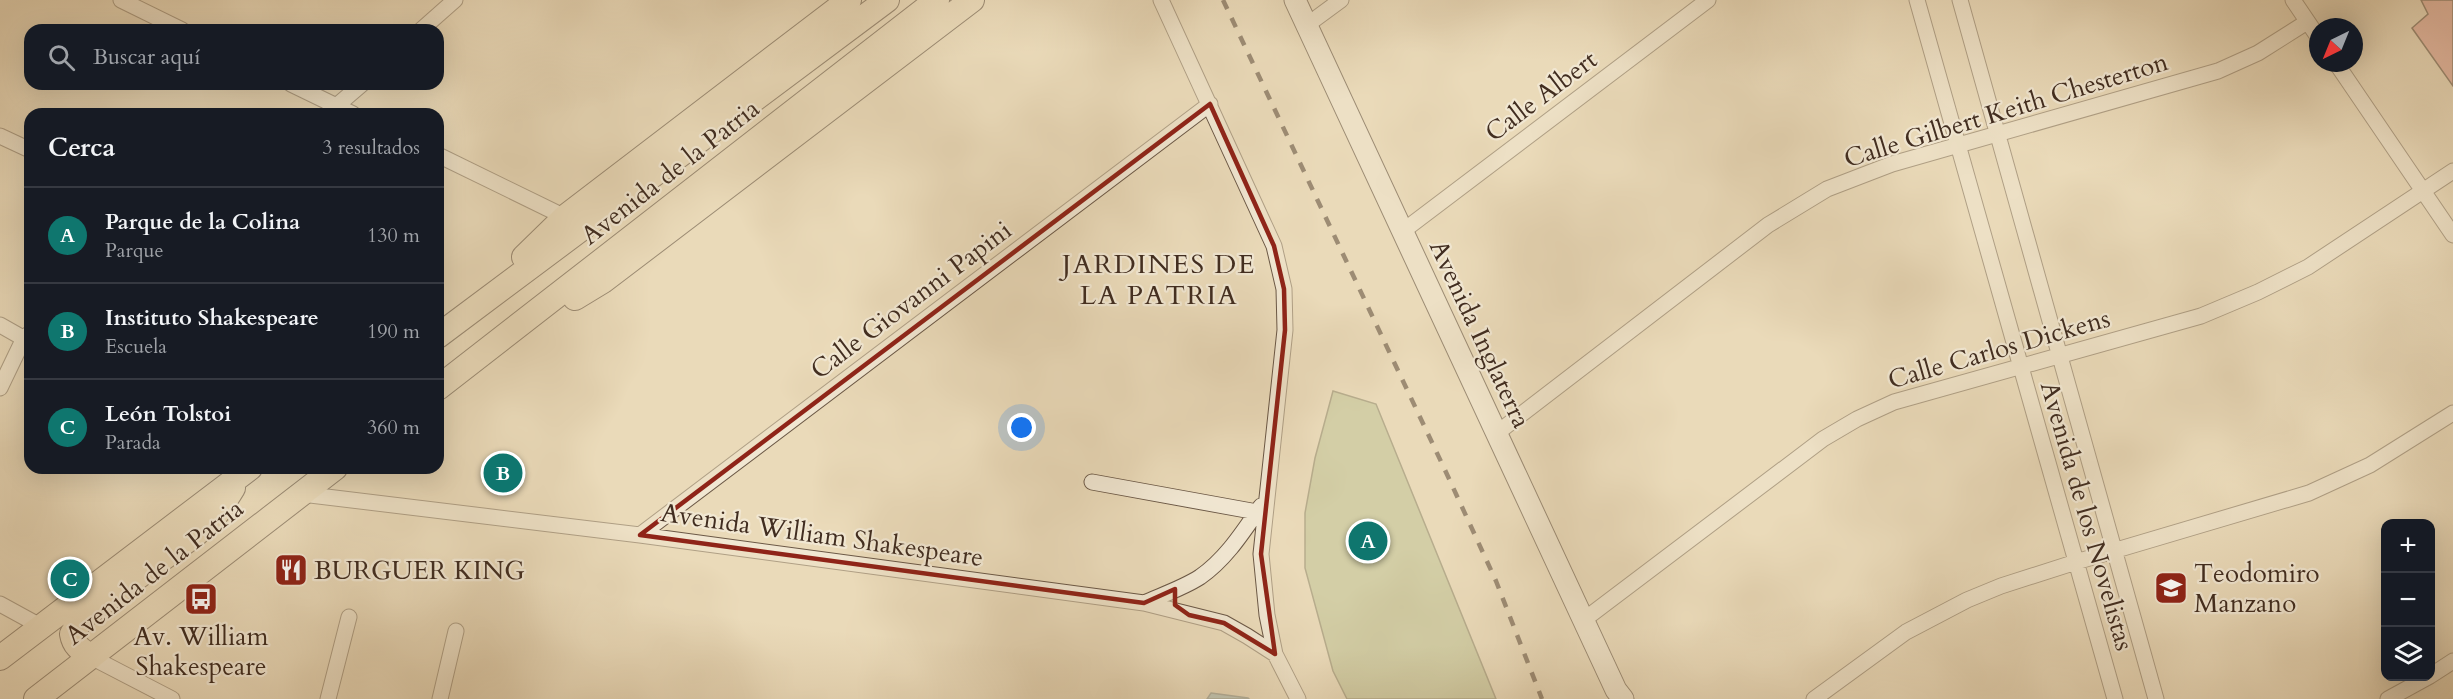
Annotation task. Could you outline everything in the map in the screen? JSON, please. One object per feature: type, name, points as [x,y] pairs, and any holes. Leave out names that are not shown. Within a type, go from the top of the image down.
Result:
[{"type":"main road","points":[[447,329],[565,217],[849,0]]},
{"type":"main road","name":"Avenida de la Patria","points":[[447,329],[887,0]]},
{"type":"main road","name":"Avenida de la Patria","points":[[444,383],[937,0]]},
{"type":"main road","points":[[480,355],[603,281],[972,0]]},
{"type":"main road","name":"Avenida de la Patria","points":[[0,658],[233,474]]},
{"type":"main road","points":[[91,657],[78,649],[74,642],[72,634],[76,625],[83,617],[196,534],[218,512],[236,474]]},
{"type":"main road","name":"Avenida de la Patria","points":[[36,699],[327,474]]},
{"type":"street","points":[[121,0],[170,24]]},
{"type":"street","points":[[428,24],[454,0]]},
{"type":"street","points":[[1161,0],[1274,246],[1284,289],[1285,330],[1261,554],[1267,615],[1275,654],[1298,699]]},
{"type":"street","name":"Avenida Inglaterra","points":[[1295,0],[1619,696]]},
{"type":"street","points":[[1307,25],[1341,0]]},
{"type":"street","name":"Calle Albert","points":[[1403,231],[1708,0]]},
{"type":"street","name":"Avenida de los Novelistas","points":[[1917,0],[2115,699]]},
{"type":"street","name":"Avenida de los Novelistas","points":[[1960,0],[2156,699]]},
{"type":"street","points":[[2293,0],[2309,25]]},
{"type":"street","name":"Calle Gilbert Keith Chesterton","points":[[1497,433],[1768,225],[1827,189],[1892,164],[2218,71],[2258,53],[2307,22]]},
{"type":"street","points":[[2342,72],[2453,235]]},
{"type":"street","points":[[300,90],[329,108]]},
{"type":"street","points":[[334,108],[355,90]]},
{"type":"street","name":"Calle Giovanni Papini","points":[[640,535],[1210,104]]},
{"type":"street","points":[[0,136],[24,147]]},
{"type":"street","points":[[444,158],[565,217]]},
{"type":"street","name":"Calle Carlos Dickens","points":[[1585,619],[1823,439],[1857,419],[1894,402],[2201,316],[2258,292],[2307,267],[2453,171]]},
{"type":"street","points":[[0,325],[24,336]]},
{"type":"street","points":[[0,388],[24,345]]},
{"type":"street","points":[[1814,699],[1879,650],[1933,616],[2001,586],[2309,493],[2370,465],[2453,413]]},
{"type":"street","points":[[1092,482],[1257,512]]},
{"type":"street","name":"Avenida William Shakespeare","points":[[302,494],[640,535],[1144,603],[1224,623],[1275,654]]},
{"type":"street","points":[[1144,603],[1199,577],[1216,564],[1232,547],[1268,497]]},
{"type":"street","points":[[1182,586],[1175,597],[1175,605],[1189,615]]},
{"type":"street","points":[[0,604],[42,627]]},
{"type":"street","points":[[328,699],[350,617]]},
{"type":"street","points":[[440,699],[456,631]]},
{"type":"street","points":[[91,657],[172,699]]},
{"type":"street","points":[[2435,673],[2453,661]]},
{"type":"street","points":[[2388,699],[2421,681]]},
{"type":"highlighted area","points":[[1210,104],[1274,246],[1284,289],[1285,330],[1261,554],[1275,654],[1224,623],[1189,615],[1175,605],[1175,589],[1144,603],[640,535]]},
{"type":"green space","points":[[1333,391],[1376,404],[1496,699],[1347,699],[1333,671],[1305,568],[1305,513],[1315,458]]},
{"type":"water","points":[[1211,693],[1248,698],[1249,699],[1207,699]]},
{"type":"building","points":[[2421,0],[2453,0],[2453,86],[2412,28],[2428,14]]},
{"type":"railway","points":[[1223,0],[1496,581],[1542,699]]},
{"type":"place","name":"Instituto Shakespeare","points":[[503,473]]},
{"type":"place","name":"Parque de la Colina","points":[[1368,541]]},
{"type":"place","name":"BURGUER KING","points":[[291,570]]},
{"type":"place","name":"León Tolstoi","points":[[70,579]]},
{"type":"place","name":"Teodomiro Manzano","points":[[2171,588]]},
{"type":"place","name":"Av. William Shakespeare","points":[[201,599]]},
{"type":"district","name":"JARDINES DE LA PATRIA","points":[[1159,280]]}]
